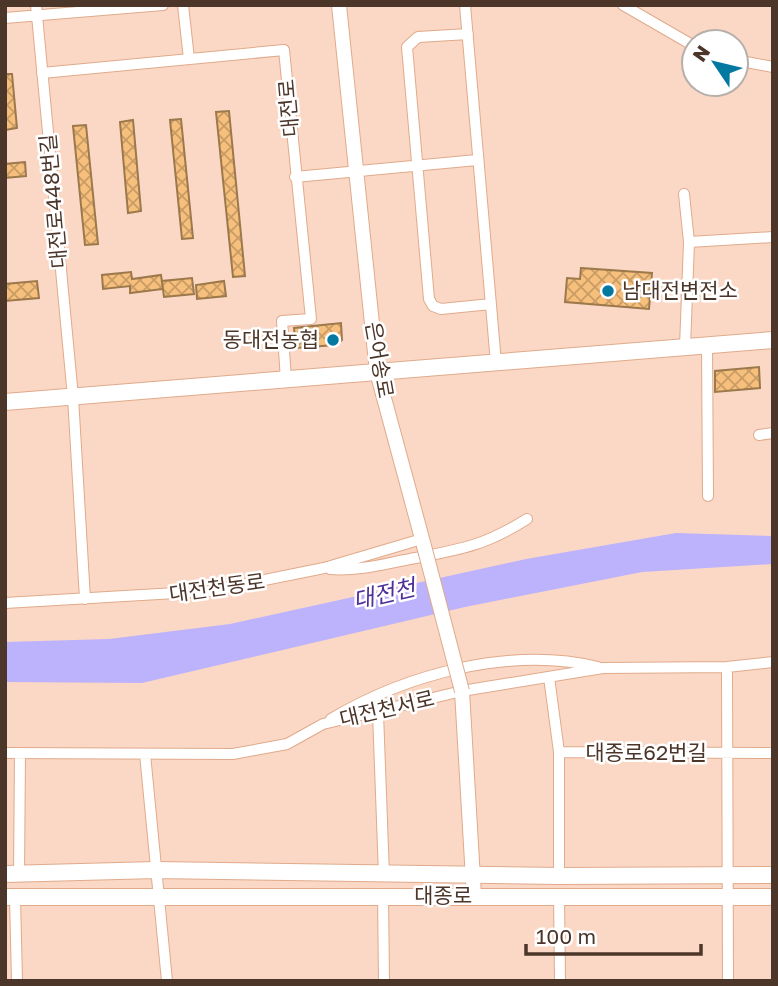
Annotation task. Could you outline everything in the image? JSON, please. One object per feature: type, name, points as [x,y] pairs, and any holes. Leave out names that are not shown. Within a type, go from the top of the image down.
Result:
[{"type":"main road","name":"은어송로","points":[[339,5],[377,372],[463,691]]},
{"type":"main road","points":[[5,402],[773,341]]},
{"type":"main road","points":[[463,691],[474,896]]},
{"type":"main road","name":"대종로","points":[[12,874],[156,870],[384,875],[773,875]]},
{"type":"main road","name":"대종로","points":[[10,897],[773,897]]},
{"type":"street","points":[[5,18],[37,10],[163,5]]},
{"type":"street","points":[[183,5],[189,59]]},
{"type":"street","points":[[465,5],[496,363]]},
{"type":"street","points":[[623,5],[680,38]]},
{"type":"street","name":"대전로448번길","points":[[37,10],[73,397]]},
{"type":"street","points":[[468,34],[418,37],[407,47],[416,166],[429,299],[433,306],[441,309],[491,304]]},
{"type":"street","name":"대전로","points":[[42,73],[284,50],[311,319],[282,321],[286,380]]},
{"type":"street","points":[[750,63],[773,67]]},
{"type":"street","points":[[295,177],[477,160]]},
{"type":"street","points":[[684,194],[689,242],[685,347]]},
{"type":"street","points":[[689,242],[773,237]]},
{"type":"street","points":[[707,345],[708,496]]},
{"type":"street","points":[[73,397],[85,599]]},
{"type":"street","points":[[759,435],[773,433]]},
{"type":"street","points":[[324,568],[356,570],[449,554],[483,545],[527,519]]},
{"type":"street","name":"대전천동로","points":[[5,603],[210,591],[324,568],[423,542]]},
{"type":"street","points":[[323,724],[385,691],[467,667],[531,660],[579,662],[603,668]]},
{"type":"street","name":"대전천서로","points":[[5,753],[233,754],[287,744],[323,724],[463,691],[603,668],[727,667],[773,662]]},
{"type":"street","points":[[727,667],[725,753],[728,981]]},
{"type":"street","points":[[549,677],[559,752]]},
{"type":"street","name":"대종로","points":[[378,713],[384,875]]},
{"type":"street","name":"대종로62번길","points":[[559,876],[559,752],[773,754]]},
{"type":"street","name":"대종로","points":[[12,874],[20,753]]},
{"type":"street","points":[[145,754],[167,981]]},
{"type":"street","points":[[383,895],[384,981]]},
{"type":"street","points":[[559,896],[560,981]]},
{"type":"street","points":[[10,897],[17,981]]},
{"type":"water","name":"대전천","points":[[676,533],[773,536],[773,564],[642,572],[465,607],[142,683],[5,682],[5,642],[109,639],[230,624],[526,559]]},
{"type":"building","points":[[5,74],[12,74],[17,128],[5,130]]},
{"type":"building","points":[[229,111],[245,276],[233,277],[216,112]]},
{"type":"building","points":[[181,119],[193,238],[182,239],[170,120]]},
{"type":"building","points":[[133,120],[141,211],[128,213],[120,122]]},
{"type":"building","points":[[86,125],[98,244],[85,245],[73,126]]},
{"type":"building","points":[[25,162],[26,176],[5,178],[5,164]]},
{"type":"building","name":"남대전변전소","points":[[581,268],[652,273],[649,309],[565,302],[567,278],[580,279]]},
{"type":"building","points":[[131,272],[132,279],[161,275],[163,289],[130,293],[130,286],[103,289],[102,275]]},
{"type":"building","points":[[192,278],[194,294],[164,297],[162,281]]},
{"type":"building","points":[[37,281],[39,298],[5,301],[5,284]]},
{"type":"building","points":[[224,281],[226,296],[197,299],[196,285]]},
{"type":"building","points":[[341,323],[342,340],[335,345],[296,348],[294,328]]},
{"type":"building","points":[[759,367],[760,388],[715,392],[715,371]]},
{"type":"place","name":"남대전변전소","points":[[608,291]]},
{"type":"place","name":"동대전농협","points":[[333,340]]}]
